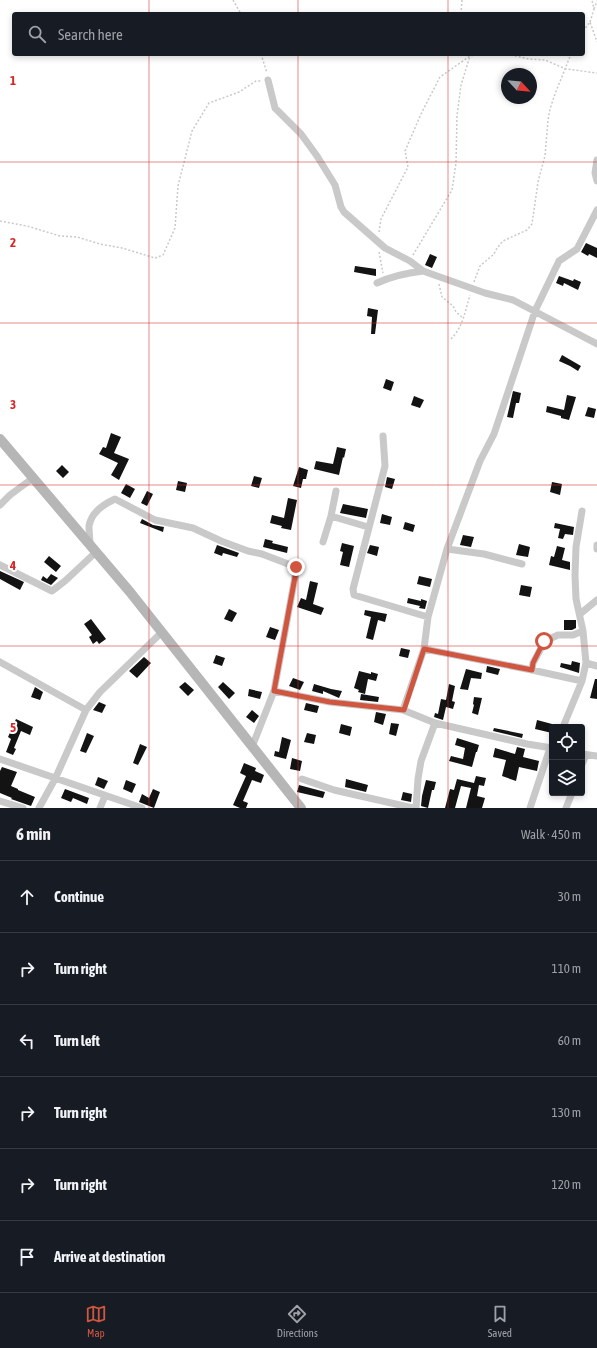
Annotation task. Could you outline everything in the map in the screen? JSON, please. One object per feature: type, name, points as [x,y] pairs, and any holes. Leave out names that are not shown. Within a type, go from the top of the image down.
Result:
[{"type":"main road","points":[[0,439],[162,632],[301,808]]},
{"type":"street","points":[[268,80],[275,108],[301,134],[317,156],[335,185],[341,208],[350,218],[377,241],[386,248],[410,261],[423,271],[473,289],[513,300],[597,344]]},
{"type":"street","points":[[597,160],[595,173],[597,181]]},
{"type":"street","points":[[404,710],[424,649],[428,617],[447,549],[480,461],[494,434],[535,311],[559,260],[577,249],[597,210]]},
{"type":"street","points":[[377,283],[403,273],[423,271]]},
{"type":"street","points":[[383,436],[385,466],[353,589],[354,595],[428,617]]},
{"type":"street","points":[[0,505],[10,495],[33,478]]},
{"type":"street","points":[[323,542],[331,516],[336,491]]},
{"type":"street","points":[[0,565],[52,591],[65,581],[93,549],[89,525],[94,514],[107,503],[115,500],[155,520],[194,528],[221,541],[296,567],[274,691],[252,747]]},
{"type":"street","points":[[564,724],[582,682],[586,663],[583,632],[576,598],[575,575],[576,547],[582,511]]},
{"type":"street","points":[[331,516],[368,527]]},
{"type":"street","points":[[447,549],[484,554],[522,564]]},
{"type":"street","points":[[580,614],[597,600]]},
{"type":"street","points":[[39,808],[55,779],[86,710],[100,692],[162,632]]},
{"type":"street","points":[[532,670],[533,663],[544,641],[558,635],[573,635],[583,632]]},
{"type":"street","points":[[424,649],[532,670],[582,682]]},
{"type":"street","points":[[0,662],[86,710]]},
{"type":"street","points":[[586,663],[597,666]]},
{"type":"street","points":[[274,691],[330,702],[404,710],[435,723],[549,748]]},
{"type":"street","points":[[416,808],[421,761],[435,723]]},
{"type":"street","points":[[530,808],[549,754]]},
{"type":"street","points":[[585,754],[597,756]]},
{"type":"street","points":[[0,759],[142,808]]},
{"type":"street","points":[[302,779],[334,790],[413,808]]},
{"type":"street","points":[[100,808],[105,796]]},
{"type":"street","points":[[566,808],[571,796]]},
{"type":"street","points":[[0,800],[23,808]]},
{"type":"path","points":[[233,0],[240,12]]},
{"type":"path","points":[[461,12],[462,0]]},
{"type":"path","points":[[592,0],[594,9]]},
{"type":"path","points":[[585,28],[590,22],[597,1]]},
{"type":"path","points":[[590,22],[597,42]]},
{"type":"path","points":[[0,221],[27,226],[60,236],[77,237],[155,258],[163,255],[175,228],[178,186],[192,131],[210,103],[239,92],[256,81],[268,80],[262,56]]},
{"type":"path","points":[[385,279],[377,241],[381,219],[408,167],[405,151],[421,114],[440,77],[469,56]]},
{"type":"path","points":[[410,261],[452,190],[456,163],[457,116],[460,85],[470,56]]},
{"type":"path","points":[[516,56],[545,60],[566,69],[597,73]]},
{"type":"path","points":[[451,339],[456,334],[463,318],[480,266],[494,254],[502,241],[526,230],[532,224],[538,182],[545,156],[550,109],[570,56]]},
{"type":"path","points":[[435,275],[442,298],[453,306],[456,312],[463,318]]},
{"type":"building","points":[[586,243],[597,248],[597,258],[589,254],[588,256],[581,252]]},
{"type":"building","points":[[430,254],[437,257],[432,268],[425,265]]},
{"type":"building","points":[[355,266],[376,269],[376,276],[354,272]]},
{"type":"building","points":[[559,276],[581,282],[578,290],[564,283],[563,286],[556,283]]},
{"type":"building","points":[[368,308],[378,310],[375,334],[371,334],[372,317],[367,316]]},
{"type":"building","points":[[562,355],[581,366],[578,371],[559,361]]},
{"type":"building","points":[[386,379],[394,382],[391,391],[383,388]]},
{"type":"building","points":[[513,391],[521,393],[519,403],[516,403],[513,418],[507,417]]},
{"type":"building","points":[[567,395],[576,397],[569,420],[546,412],[547,406],[564,410]]},
{"type":"building","points":[[414,396],[424,400],[420,408],[411,405]]},
{"type":"building","points":[[588,407],[596,409],[594,418],[585,416]]},
{"type":"building","points":[[111,433],[121,437],[114,453],[129,459],[119,480],[111,475],[118,463],[99,454],[103,447],[106,448]]},
{"type":"building","points":[[337,447],[346,449],[339,475],[314,469],[316,461],[333,464]]},
{"type":"building","points":[[62,465],[69,472],[63,478],[56,471]]},
{"type":"building","points":[[299,467],[308,470],[306,479],[303,479],[301,488],[293,486]]},
{"type":"building","points":[[254,476],[262,478],[259,488],[251,486]]},
{"type":"building","points":[[387,477],[395,479],[392,489],[385,487]]},
{"type":"building","points":[[178,481],[187,483],[185,492],[176,490]]},
{"type":"building","points":[[552,482],[562,484],[560,495],[550,492]]},
{"type":"building","points":[[126,484],[135,489],[130,498],[121,493]]},
{"type":"building","points":[[147,491],[153,494],[147,506],[141,503]]},
{"type":"building","points":[[288,498],[297,500],[291,530],[281,528],[282,526],[270,523],[272,515],[284,518]]},
{"type":"building","points":[[343,504],[368,509],[366,518],[340,513]]},
{"type":"building","points":[[382,514],[392,517],[390,525],[380,523]]},
{"type":"building","points":[[142,519],[153,525],[164,527],[163,532],[140,523]]},
{"type":"building","points":[[405,522],[415,525],[413,532],[403,529]]},
{"type":"building","points":[[555,523],[574,527],[573,535],[565,534],[563,539],[558,538],[560,529],[554,528]]},
{"type":"building","points":[[463,535],[474,537],[471,547],[460,545]]},
{"type":"building","points":[[265,539],[273,541],[272,543],[288,547],[287,553],[263,547]]},
{"type":"building","points":[[342,543],[354,546],[349,567],[340,565],[343,552],[340,551]]},
{"type":"building","points":[[519,544],[530,547],[528,557],[516,555]]},
{"type":"building","points":[[217,545],[239,553],[237,557],[223,553],[222,556],[214,553]]},
{"type":"building","points":[[370,545],[379,547],[377,556],[367,553]]},
{"type":"building","points":[[557,546],[565,548],[562,560],[570,562],[570,570],[549,565],[551,556],[554,557]]},
{"type":"building","points":[[49,556],[61,566],[56,572],[44,562]]},
{"type":"building","points":[[0,571],[24,582],[20,590],[0,579]]},
{"type":"building","points":[[51,574],[58,578],[51,585],[41,580],[43,576],[47,579]]},
{"type":"building","points":[[419,576],[432,579],[430,587],[417,584]]},
{"type":"building","points":[[310,581],[318,583],[313,604],[324,608],[321,615],[297,607],[301,598],[306,600]]},
{"type":"building","points":[[521,585],[532,587],[530,597],[519,595]]},
{"type":"building","points":[[408,598],[427,601],[425,609],[419,608],[420,606],[407,603]]},
{"type":"building","points":[[229,609],[237,613],[232,622],[224,619]]},
{"type":"building","points":[[365,610],[387,614],[385,622],[378,620],[373,640],[366,638],[371,617],[364,615]]},
{"type":"building","points":[[91,619],[106,639],[99,644],[97,641],[93,644],[89,637],[92,635],[84,624]]},
{"type":"building","points":[[564,620],[576,620],[576,628],[572,630],[564,630]]},
{"type":"building","points":[[270,627],[279,630],[275,640],[266,637]]},
{"type":"building","points":[[401,648],[410,650],[408,658],[399,656]]},
{"type":"building","points":[[216,655],[225,658],[222,666],[213,663]]},
{"type":"building","points":[[144,657],[151,663],[137,678],[129,671]]},
{"type":"building","points":[[572,661],[580,663],[579,673],[560,667],[561,663],[571,665]]},
{"type":"building","points":[[487,666],[500,669],[498,675],[486,672]]},
{"type":"building","points":[[466,669],[482,673],[481,679],[471,678],[468,690],[460,689]]},
{"type":"building","points":[[359,671],[378,674],[376,681],[368,679],[365,694],[358,692],[359,690],[354,688]]},
{"type":"building","points":[[293,678],[304,682],[300,690],[289,686]]},
{"type":"building","points":[[595,679],[597,679],[597,699],[590,698]]},
{"type":"building","points":[[185,682],[194,690],[188,696],[179,687]]},
{"type":"building","points":[[223,682],[235,693],[229,699],[218,687]]},
{"type":"building","points":[[314,684],[342,691],[339,698],[323,691],[323,694],[312,691]]},
{"type":"building","points":[[449,684],[455,686],[452,701],[455,702],[453,709],[446,707],[443,720],[434,717],[435,713],[438,714],[441,699],[446,700]]},
{"type":"building","points":[[35,687],[43,692],[40,700],[31,697]]},
{"type":"building","points":[[249,689],[262,692],[260,699],[248,696]]},
{"type":"building","points":[[361,694],[379,697],[378,702],[360,700]]},
{"type":"building","points":[[474,697],[482,698],[478,715],[472,713]]},
{"type":"building","points":[[99,702],[106,705],[102,713],[93,710]]},
{"type":"building","points":[[306,703],[319,706],[317,713],[304,710]]},
{"type":"building","points":[[252,710],[259,716],[254,723],[246,717]]},
{"type":"building","points":[[376,712],[386,714],[383,725],[374,722]]},
{"type":"building","points":[[16,719],[33,727],[30,735],[21,731],[14,748],[16,749],[13,755],[6,752],[11,739],[8,737]]},
{"type":"building","points":[[537,720],[552,724],[549,724],[549,732],[535,729]]},
{"type":"building","points":[[391,723],[399,724],[396,736],[389,734]]},
{"type":"building","points":[[341,724],[352,727],[350,736],[339,733]]},
{"type":"building","points":[[494,728],[523,734],[522,738],[493,731]]},
{"type":"building","points":[[87,733],[94,736],[86,753],[80,751]]},
{"type":"building","points":[[307,733],[316,735],[314,744],[304,742]]},
{"type":"building","points":[[282,737],[291,740],[286,759],[274,756],[275,751],[279,752]]},
{"type":"building","points":[[457,738],[479,745],[472,767],[449,761],[451,756],[463,759],[465,748],[455,745]]},
{"type":"building","points":[[140,744],[147,747],[138,765],[133,763]]},
{"type":"building","points":[[517,747],[525,749],[523,757],[539,761],[537,771],[519,767],[516,781],[502,776],[506,760],[493,757],[495,748],[515,754]]},
{"type":"building","points":[[292,758],[302,761],[300,771],[290,769]]},
{"type":"building","points":[[244,763],[256,768],[255,771],[264,775],[261,783],[252,780],[243,801],[248,803],[246,808],[240,808],[233,805],[246,776],[240,773]]},
{"type":"building","points":[[2,767],[17,772],[11,786],[35,797],[31,806],[11,799],[12,798],[0,793],[0,771]]},
{"type":"building","points":[[476,776],[486,778],[484,786],[479,785],[477,796],[485,798],[482,808],[466,808],[471,788],[461,786],[455,808],[445,808],[450,789],[454,790],[457,779],[474,783]]},
{"type":"building","points":[[98,777],[108,781],[104,789],[95,785]]},
{"type":"building","points":[[346,779],[368,785],[366,792],[345,787]]},
{"type":"building","points":[[126,780],[136,784],[132,793],[123,789]]},
{"type":"building","points":[[426,780],[436,782],[434,790],[432,790],[428,808],[421,806]]},
{"type":"building","points":[[299,785],[325,792],[323,798],[297,792]]},
{"type":"building","points":[[65,789],[89,798],[87,804],[73,798],[71,802],[61,798]]},
{"type":"building","points":[[153,789],[160,792],[154,808],[139,802],[142,794],[149,798]]},
{"type":"building","points":[[403,792],[412,794],[411,802],[401,800]]},
{"type":"route","points":[[296,567],[281,659],[274,691],[330,702],[404,710],[424,649],[532,670],[533,663],[544,641]]}]
